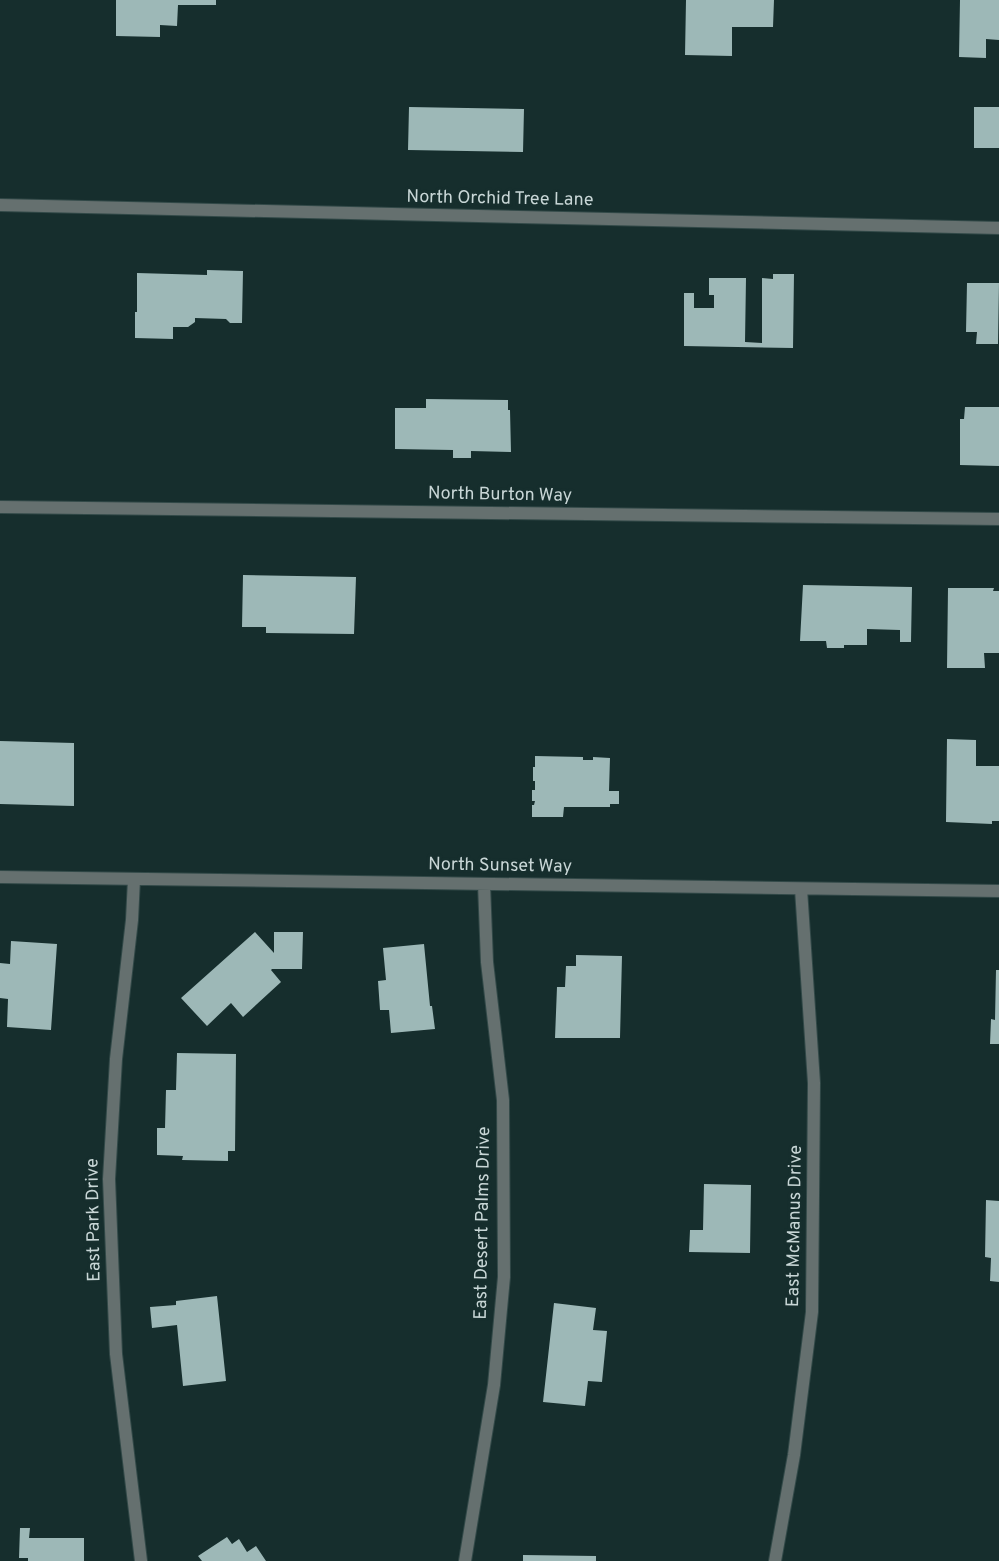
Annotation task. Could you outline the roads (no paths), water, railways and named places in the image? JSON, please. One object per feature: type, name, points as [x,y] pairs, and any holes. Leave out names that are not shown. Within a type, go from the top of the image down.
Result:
[{"type":"street","name":"North Orchid Tree Lane","points":[[0,205],[999,228]]},
{"type":"street","name":"North Burton Way","points":[[0,507],[999,519]]},
{"type":"street","name":"North Sunset Way","points":[[0,876],[999,891]]},
{"type":"street","name":"East Park Drive","points":[[134,879],[132,920],[116,1059],[109,1179],[116,1354],[141,1561]]},
{"type":"street","name":"East Desert Palms Drive","points":[[465,1561],[494,1385],[504,1278],[503,1100],[487,962],[484,884]]},
{"type":"street","name":"East McManus Drive","points":[[775,1561],[794,1455],[812,1312],[814,1083],[801,889]]}]
